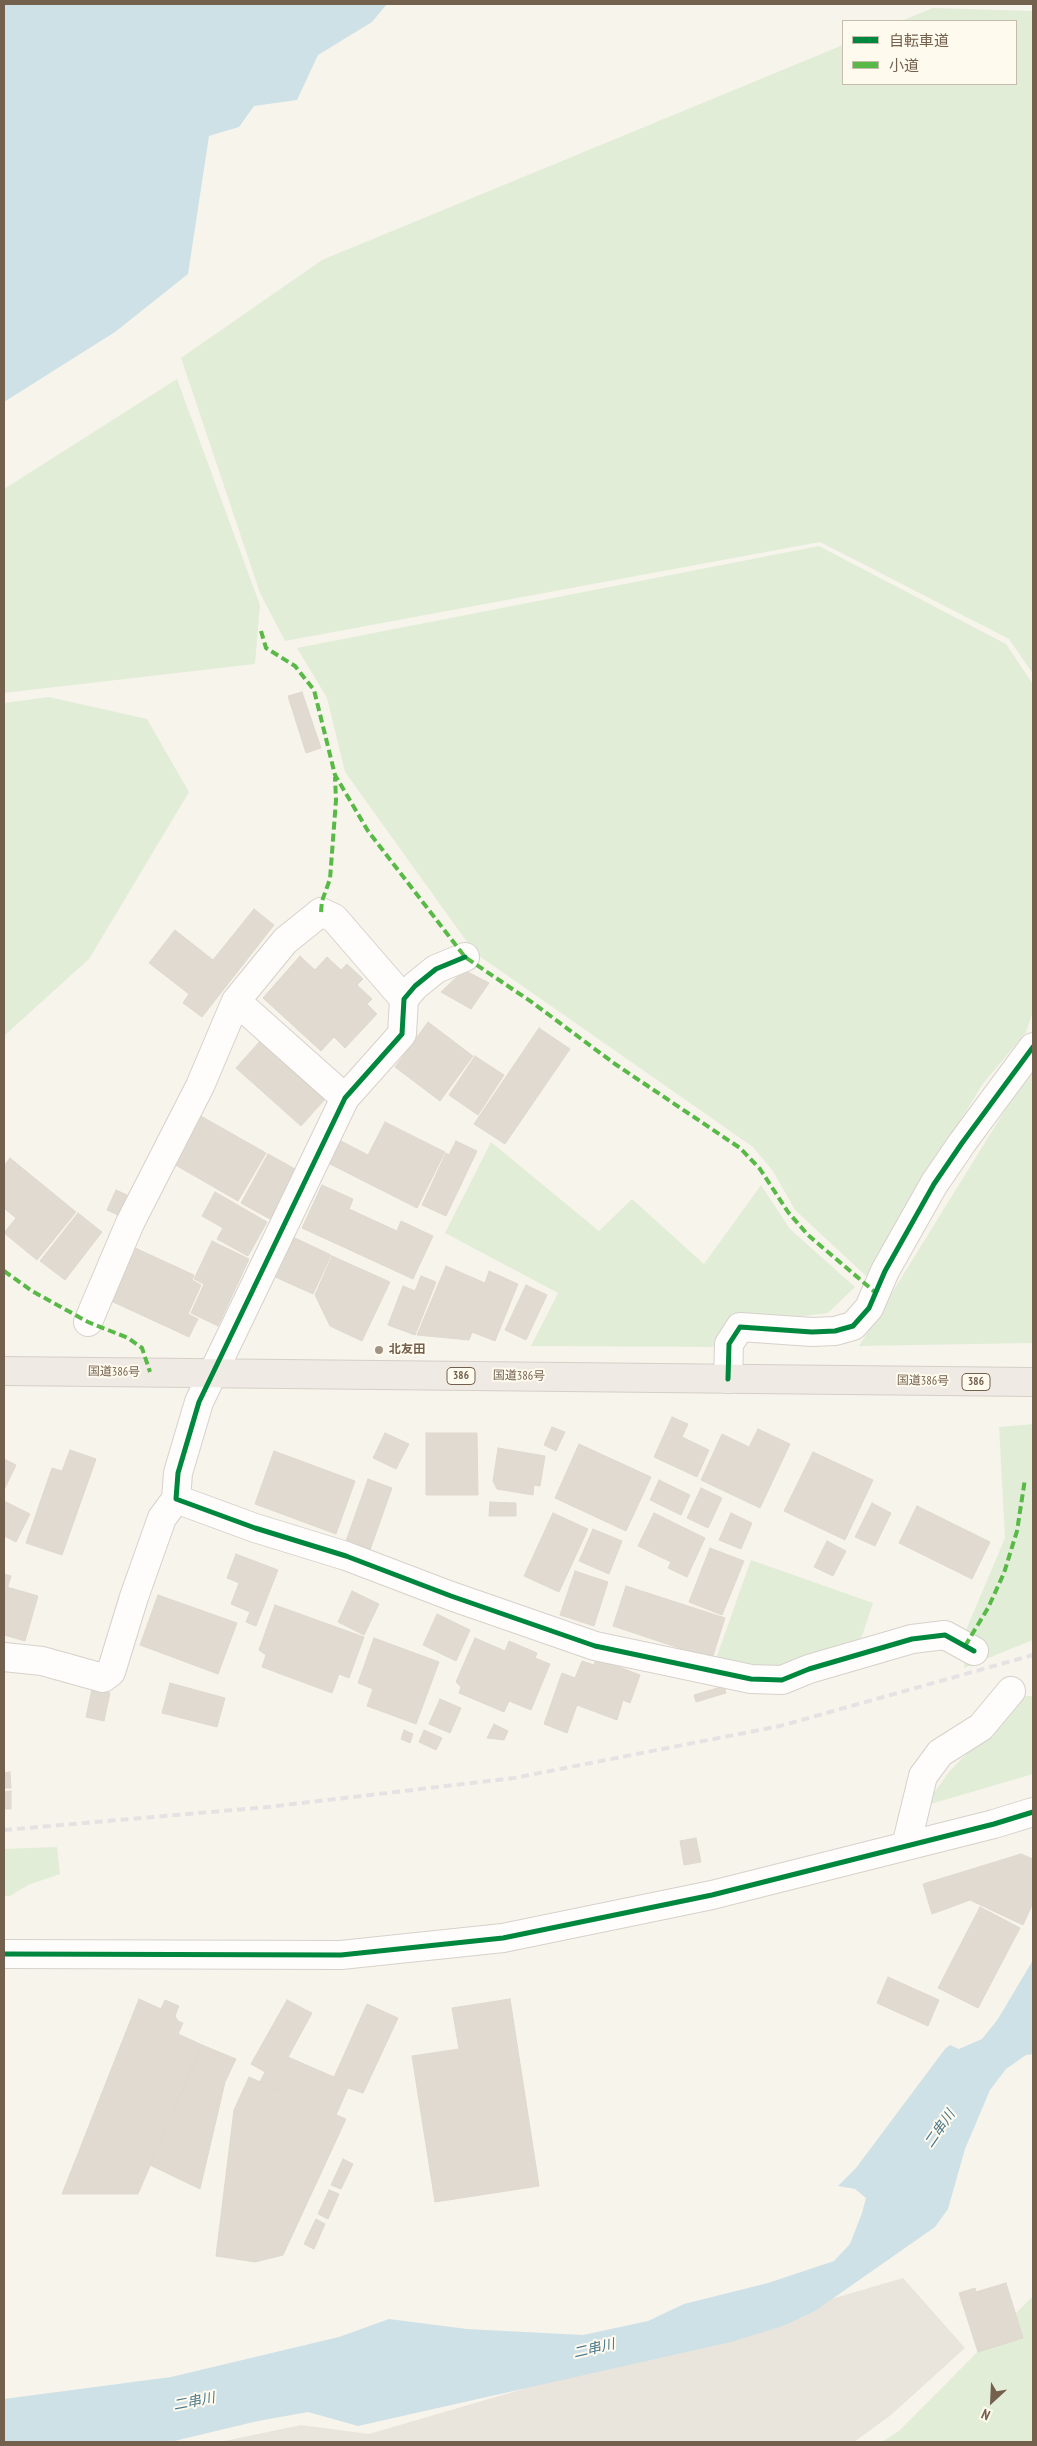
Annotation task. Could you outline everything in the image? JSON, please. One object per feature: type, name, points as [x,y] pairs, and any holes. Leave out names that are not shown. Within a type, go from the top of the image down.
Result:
[{"type":"highway","name":"国道386号","points":[[4,1371],[1033,1382]]},
{"type":"street","points":[[88,1322],[130,1223],[200,1086],[236,1001],[285,941],[322,912],[334,918],[404,999]]},
{"type":"street","points":[[4,1657],[42,1661],[103,1678],[111,1672],[134,1597],[162,1518],[176,1498],[178,1473],[192,1420],[345,1098],[402,1034],[404,999],[415,986],[436,969],[465,957]]},
{"type":"street","points":[[236,1001],[345,1098]]},
{"type":"street","points":[[728,1379],[730,1344],[740,1327],[812,1332],[835,1331],[853,1326],[869,1308],[885,1271],[940,1176],[1033,1047]]},
{"type":"street","points":[[176,1498],[255,1528],[346,1556],[451,1596],[595,1646],[751,1680],[782,1680],[809,1669],[912,1639],[945,1635],[974,1651]]},
{"type":"street","points":[[906,1846],[923,1776],[940,1754],[981,1727],[1011,1691]]},
{"type":"street","points":[[4,1954],[341,1955],[503,1938],[712,1895],[994,1824],[1033,1812]]},
{"type":"shaded area","points":[[903,2278],[965,2348],[891,2415],[854,2442],[220,2442],[301,2425],[369,2434]]},
{"type":"green space","points":[[933,8],[1033,11],[1033,674],[1009,639],[820,542],[285,641],[260,593],[181,358],[322,260],[842,45],[842,85],[1017,85],[1017,20],[903,20]]},
{"type":"green space","points":[[177,379],[260,605],[255,664],[4,693],[4,489]]},
{"type":"green space","points":[[819,546],[1006,644],[1033,684],[1033,1012],[1026,1032],[982,1085],[866,1276],[795,1210],[773,1171],[753,1147],[475,953],[345,772],[327,698],[297,648]]},
{"type":"green space","points":[[49,697],[147,719],[189,792],[89,959],[4,1036],[4,703]]},
{"type":"green space","points":[[1033,1065],[1033,1343],[859,1346]]},
{"type":"green space","points":[[491,1142],[599,1231],[632,1199],[704,1264],[761,1185],[790,1229],[855,1287],[828,1313],[796,1317],[733,1314],[713,1347],[531,1346],[558,1293],[445,1233]]},
{"type":"green space","points":[[1033,1424],[1033,1640],[964,1668],[966,1630],[1005,1538],[999,1427]]},
{"type":"green space","points":[[751,1560],[873,1603],[858,1648],[778,1675],[713,1667]]},
{"type":"green space","points":[[1021,1696],[1033,1696],[1033,1774],[924,1806],[949,1772]]},
{"type":"green space","points":[[57,1847],[60,1874],[28,1885],[10,1896],[4,1896],[4,1849]]},
{"type":"green space","points":[[1033,2296],[1033,2442],[882,2442],[900,2430]]},
{"type":"water","points":[[65,4],[387,4],[372,22],[318,55],[297,100],[254,106],[239,127],[209,136],[188,274],[115,332],[4,402],[4,52]]},
{"type":"water","name":"二串川","points":[[1033,1960],[1033,2054],[1026,2055],[1006,2069],[990,2090],[965,2149],[948,2209],[935,2227],[815,2311],[783,2326],[731,2342],[358,2426],[308,2412],[258,2421],[170,2442],[4,2442],[4,2399],[171,2377],[339,2337],[389,2319],[467,2329],[583,2335],[648,2321],[684,2304],[768,2283],[834,2261],[850,2244],[866,2198],[855,2189],[838,2186],[856,2168],[945,2049],[950,2045],[959,2049],[982,2039],[998,2019]]},
{"type":"building","points":[[302,692],[321,748],[306,753],[288,696]]},
{"type":"building","points":[[254,909],[274,925],[202,1017],[183,1003],[189,994],[149,963],[175,930],[213,960]]},
{"type":"building","points":[[300,956],[315,970],[327,957],[341,970],[347,964],[363,979],[357,985],[372,999],[367,1004],[377,1014],[345,1048],[334,1037],[321,1051],[263,998]]},
{"type":"building","points":[[464,970],[489,983],[471,1009],[441,992]]},
{"type":"building","points":[[428,1022],[473,1056],[440,1101],[395,1067]]},
{"type":"building","points":[[539,1028],[570,1049],[505,1144],[474,1124]]},
{"type":"building","points":[[261,1040],[326,1098],[301,1126],[236,1068]]},
{"type":"building","points":[[475,1056],[504,1075],[478,1115],[449,1095]]},
{"type":"building","points":[[199,1115],[266,1153],[238,1201],[172,1163]]},
{"type":"building","points":[[385,1122],[445,1152],[417,1208],[330,1164],[341,1141],[368,1155]]},
{"type":"building","points":[[456,1141],[477,1151],[446,1216],[422,1205],[446,1153],[449,1155]]},
{"type":"building","points":[[268,1154],[297,1170],[270,1219],[241,1203]]},
{"type":"building","points":[[10,1158],[76,1212],[37,1260],[4,1233],[16,1218],[4,1208],[4,1166]]},
{"type":"building","points":[[322,1185],[353,1199],[349,1209],[397,1231],[401,1221],[433,1236],[413,1279],[302,1228]]},
{"type":"building","points":[[116,1190],[127,1195],[118,1215],[107,1210]]},
{"type":"building","points":[[215,1192],[267,1222],[248,1256],[217,1239],[223,1228],[202,1216]]},
{"type":"building","points":[[78,1213],[102,1232],[65,1280],[40,1261]]},
{"type":"building","points":[[291,1236],[331,1255],[313,1294],[273,1276]]},
{"type":"building","points":[[212,1241],[249,1259],[218,1326],[191,1313],[204,1284],[194,1279]]},
{"type":"building","points":[[133,1247],[194,1275],[192,1280],[201,1285],[188,1314],[198,1319],[189,1337],[109,1300]]},
{"type":"building","points":[[332,1256],[390,1282],[362,1341],[330,1326],[315,1295]]},
{"type":"building","points":[[446,1266],[485,1283],[489,1271],[518,1284],[495,1341],[472,1332],[469,1340],[417,1335]]},
{"type":"building","points":[[421,1276],[436,1282],[415,1335],[388,1325],[403,1286],[415,1291]]},
{"type":"building","points":[[526,1285],[547,1295],[526,1340],[505,1330]]},
{"type":"building","points":[[672,1417],[688,1424],[682,1437],[709,1450],[697,1477],[654,1457]]},
{"type":"building","points":[[552,1427],[565,1432],[556,1451],[544,1445]]},
{"type":"building","points":[[758,1429],[790,1444],[760,1508],[701,1480],[722,1434],[749,1447]]},
{"type":"building","points":[[385,1433],[409,1444],[396,1469],[373,1458]]},
{"type":"building","points":[[426,1433],[477,1433],[478,1495],[426,1495]]},
{"type":"building","points":[[579,1444],[651,1477],[626,1531],[555,1498]]},
{"type":"building","points":[[498,1448],[545,1456],[540,1486],[534,1485],[533,1495],[497,1489],[493,1481]]},
{"type":"building","points":[[70,1450],[96,1459],[62,1555],[26,1543],[52,1468],[62,1471]]},
{"type":"building","points":[[274,1451],[355,1481],[336,1534],[255,1504]]},
{"type":"building","points":[[813,1452],[873,1480],[845,1540],[784,1511]]},
{"type":"building","points":[[4,1459],[16,1465],[4,1490]]},
{"type":"building","points":[[368,1479],[392,1488],[370,1550],[346,1541]]},
{"type":"building","points":[[659,1480],[690,1495],[681,1515],[650,1500]]},
{"type":"building","points":[[701,1488],[722,1498],[708,1528],[687,1518]]},
{"type":"building","points":[[4,1501],[30,1514],[16,1542],[4,1536]]},
{"type":"building","points":[[490,1502],[516,1503],[516,1516],[489,1516]]},
{"type":"building","points":[[872,1503],[891,1513],[875,1546],[855,1537]]},
{"type":"building","points":[[917,1506],[990,1542],[972,1579],[899,1543]]},
{"type":"building","points":[[553,1513],[588,1529],[559,1592],[524,1576]]},
{"type":"building","points":[[654,1513],[705,1538],[687,1577],[668,1568],[671,1562],[638,1546]]},
{"type":"building","points":[[731,1513],[752,1523],[741,1549],[719,1540]]},
{"type":"building","points":[[593,1529],[622,1541],[609,1574],[579,1561]]},
{"type":"building","points":[[827,1541],[846,1551],[833,1576],[814,1567]]},
{"type":"building","points":[[710,1548],[744,1561],[722,1615],[689,1602]]},
{"type":"building","points":[[236,1554],[278,1570],[256,1626],[246,1622],[250,1612],[231,1604],[239,1583],[227,1578]]},
{"type":"building","points":[[575,1571],[608,1582],[594,1626],[560,1615]]},
{"type":"building","points":[[4,1574],[11,1576],[4,1599]]},
{"type":"building","points":[[626,1586],[725,1618],[712,1659],[613,1626]]},
{"type":"building","points":[[7,1587],[38,1596],[25,1641],[4,1635],[4,1599]]},
{"type":"building","points":[[352,1591],[379,1604],[364,1635],[338,1622]]},
{"type":"building","points":[[158,1595],[237,1623],[218,1674],[140,1645]]},
{"type":"building","points":[[275,1605],[364,1637],[349,1678],[339,1674],[332,1693],[262,1667],[266,1655],[259,1650]]},
{"type":"building","points":[[437,1614],[470,1630],[456,1661],[423,1645]]},
{"type":"building","points":[[374,1638],[439,1662],[416,1724],[367,1706],[373,1689],[358,1683]]},
{"type":"building","points":[[475,1638],[505,1651],[509,1641],[537,1653],[535,1658],[550,1664],[531,1710],[509,1701],[504,1712],[459,1693],[461,1687],[456,1682]]},
{"type":"building","points":[[596,1658],[640,1675],[630,1703],[623,1700],[617,1720],[577,1705],[567,1733],[544,1724],[562,1673],[575,1678],[582,1661],[594,1665]]},
{"type":"building","points":[[170,1683],[225,1698],[217,1727],[162,1713]]},
{"type":"building","points":[[724,1686],[726,1693],[696,1702],[694,1695]]},
{"type":"building","points":[[92,1689],[110,1693],[104,1721],[86,1717]]},
{"type":"building","points":[[440,1699],[461,1708],[450,1733],[429,1724]]},
{"type":"building","points":[[494,1724],[508,1731],[504,1740],[487,1738]]},
{"type":"building","points":[[404,1730],[413,1734],[410,1743],[401,1739]]},
{"type":"building","points":[[424,1730],[442,1738],[436,1750],[419,1742]]},
{"type":"building","points":[[10,1772],[11,1788],[4,1788],[4,1773]]},
{"type":"building","points":[[11,1791],[11,1809],[4,1809],[4,1792]]},
{"type":"building","points":[[696,1838],[701,1862],[684,1865],[680,1841]]},
{"type":"building","points":[[1021,1854],[1033,1859],[1033,1903],[1023,1925],[970,1900],[932,1914],[923,1884]]},
{"type":"building","points":[[980,1907],[1020,1928],[978,2008],[938,1988]]},
{"type":"building","points":[[888,1977],[939,2000],[928,2026],[877,2003]]},
{"type":"building","points":[[139,1999],[161,2009],[165,2000],[179,2006],[175,2016],[178,2021],[183,2023],[178,2034],[202,2045],[138,2194],[62,2194]]},
{"type":"building","points":[[510,1999],[539,2186],[435,2202],[412,2056],[459,2049],[452,2008]]},
{"type":"building","points":[[287,2000],[312,2013],[288,2057],[334,2077],[367,2004],[398,2018],[363,2093],[348,2088],[336,2115],[260,2082],[265,2072],[251,2064]]},
{"type":"building","points":[[202,2045],[236,2059],[225,2082],[200,2189],[150,2165]]},
{"type":"building","points":[[249,2077],[346,2119],[283,2255],[255,2262],[216,2256],[234,2110]]},
{"type":"building","points":[[343,2159],[353,2164],[341,2189],[331,2185]]},
{"type":"building","points":[[329,2190],[339,2194],[328,2219],[318,2214]]},
{"type":"building","points":[[316,2219],[325,2224],[314,2249],[304,2244]]},
{"type":"building","points":[[1006,2283],[1023,2338],[978,2352],[959,2293],[975,2288],[976,2292]]},
{"type":"waterway","points":[[4,30],[30,15],[90,4]]},
{"type":"railway","points":[[4,1830],[268,1807],[514,1778],[780,1726],[1033,1655]]},
{"type":"marked path","points":[[261,631],[266,648],[295,666],[314,690],[335,775],[368,831],[465,957],[533,1003],[615,1064],[740,1148],[760,1169],[788,1212],[808,1235],[876,1293]]},
{"type":"marked path","points":[[321,912],[322,901],[330,879],[336,800],[335,777]]},
{"type":"marked path","points":[[4,1271],[32,1291],[88,1322],[128,1338],[142,1348],[150,1372]]},
{"type":"marked path","points":[[965,1646],[988,1608],[1004,1573],[1017,1531],[1025,1479]]},
{"type":"cycle path","points":[[465,957],[436,969],[415,986],[404,999],[402,1034],[345,1098],[199,1402],[178,1473],[176,1499],[255,1528],[346,1556],[451,1596],[595,1646],[751,1679],[782,1680],[809,1669],[912,1639],[945,1635],[974,1651]]},
{"type":"cycle path","points":[[728,1379],[729,1344],[740,1327],[812,1332],[835,1331],[853,1326],[869,1308],[885,1271],[934,1184],[1033,1047]]},
{"type":"cycle path","points":[[4,1954],[341,1955],[503,1938],[712,1895],[994,1824],[1033,1812]]},
{"type":"place","name":"北友田","points":[[379,1350]]}]
